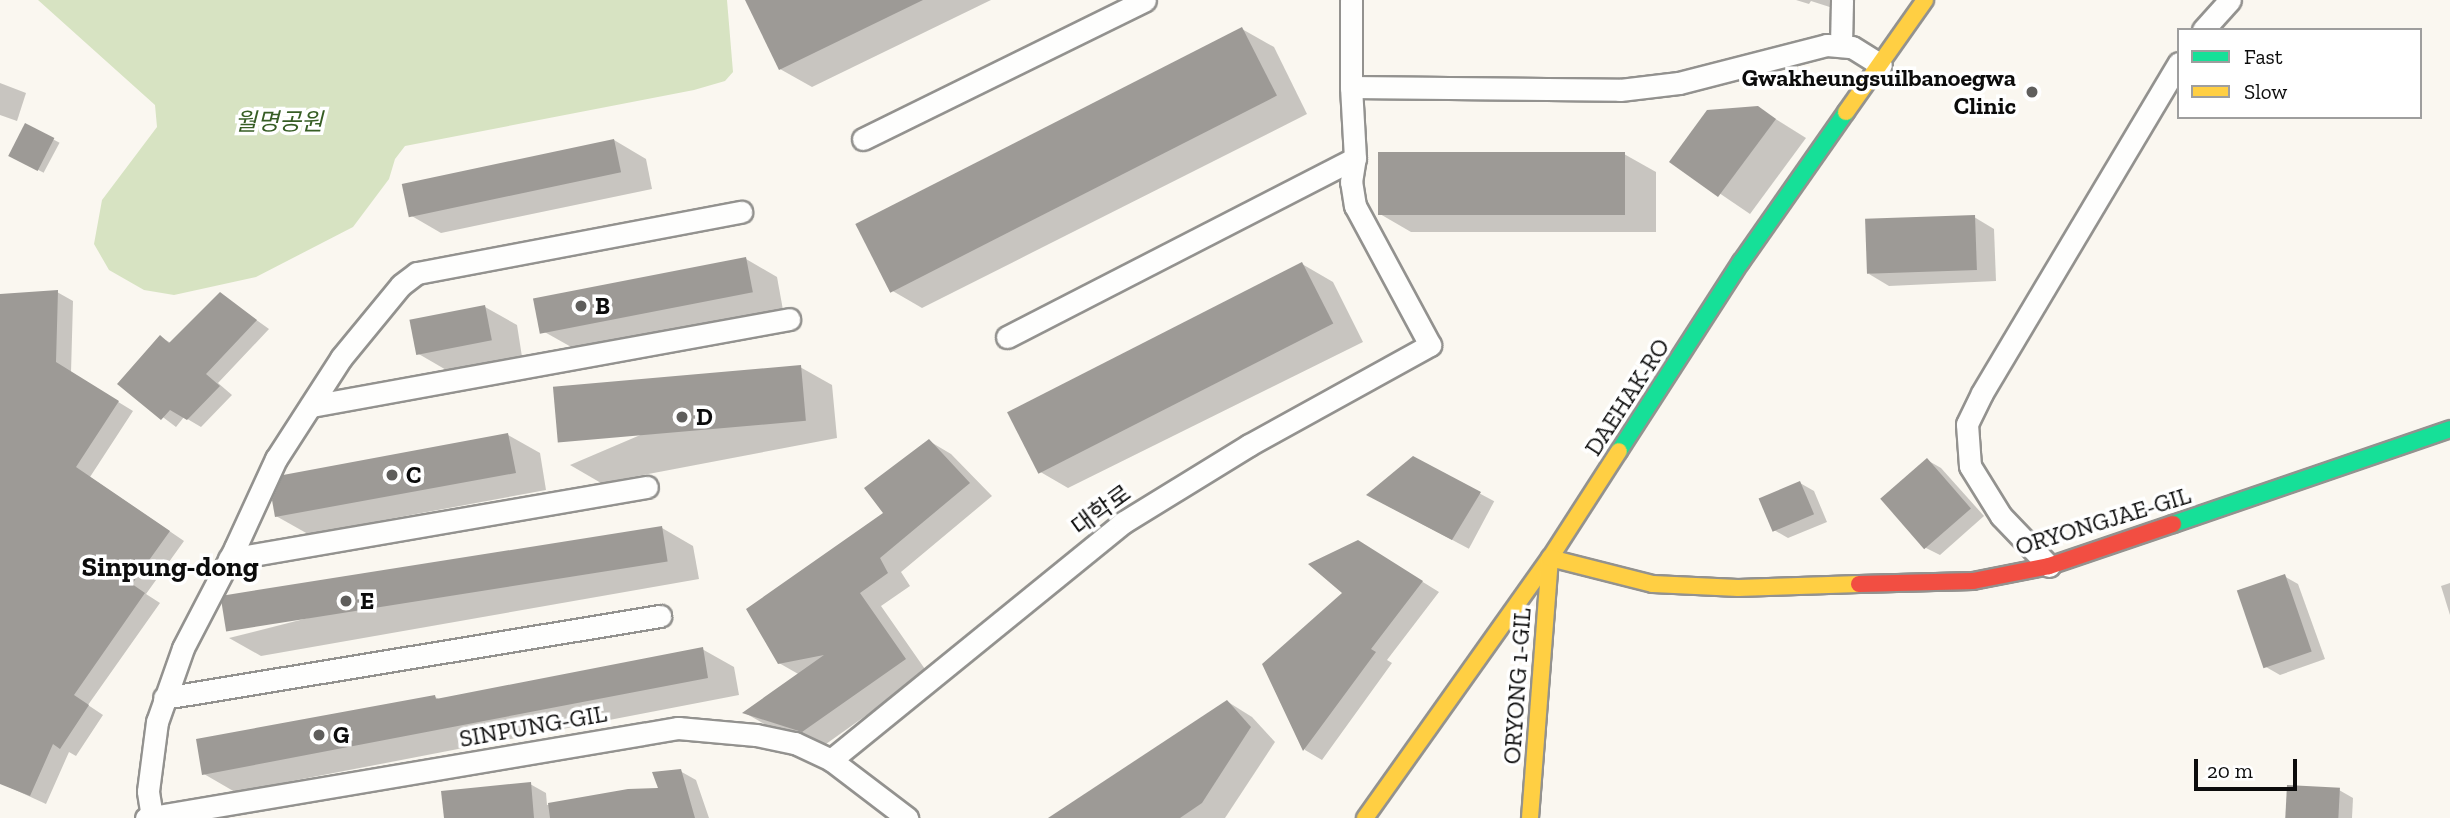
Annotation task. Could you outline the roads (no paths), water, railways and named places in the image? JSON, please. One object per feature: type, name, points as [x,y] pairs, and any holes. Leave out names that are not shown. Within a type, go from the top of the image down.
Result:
[{"type":"street","name":"DAEHAK-RO","points":[[1365,818],[1550,558],[1741,261],[1925,0]]},
{"type":"street","name":"ORYONGJAE-GIL","points":[[1550,558],[1653,584],[1738,588],[1973,581],[2049,566],[2450,429]]},
{"type":"street","name":"ORYONG 1-GIL","points":[[1530,818],[1550,558]]},
{"type":"lane","points":[[863,139],[1145,0]]},
{"type":"lane","points":[[1007,337],[1355,158],[1351,87],[1351,0]]},
{"type":"lane","points":[[1841,45],[1842,0]]},
{"type":"lane","points":[[2205,28],[2230,0]]},
{"type":"lane","points":[[1351,87],[1620,90],[1679,83],[1827,45],[1852,47],[1881,65]]},
{"type":"lane","points":[[2049,566],[2001,516],[1970,466],[1967,424],[1982,393],[2177,66]]},
{"type":"lane","name":"대학로","points":[[831,760],[1124,522],[1249,445],[1430,345],[1354,206],[1351,183],[1355,158]]},
{"type":"lane","points":[[149,817],[150,758],[164,698],[183,648],[276,459],[341,358],[386,302],[416,273],[741,212]]},
{"type":"lane","points":[[311,406],[789,319]]},
{"type":"lane","points":[[229,559],[647,487]]},
{"type":"lane","points":[[164,698],[660,616]]},
{"type":"lane","name":"SINPUNG-GIL","points":[[149,817],[678,728],[794,743],[831,760],[907,818]]},
{"type":"place","name":"Gwakheungsuilbanoegwa Clinic","points":[[2032,92]]},
{"type":"place","name":"B","points":[[581,306]]},
{"type":"place","name":"D","points":[[682,417]]},
{"type":"place","name":"C","points":[[392,475]]},
{"type":"place","name":"E","points":[[346,601]]},
{"type":"place","name":"G","points":[[319,735]]},
{"type":"district","name":"Sinpung-dong","points":[[170,567]]},
{"type":"park label","name":"월명공원","points":[[279,122]]}]
